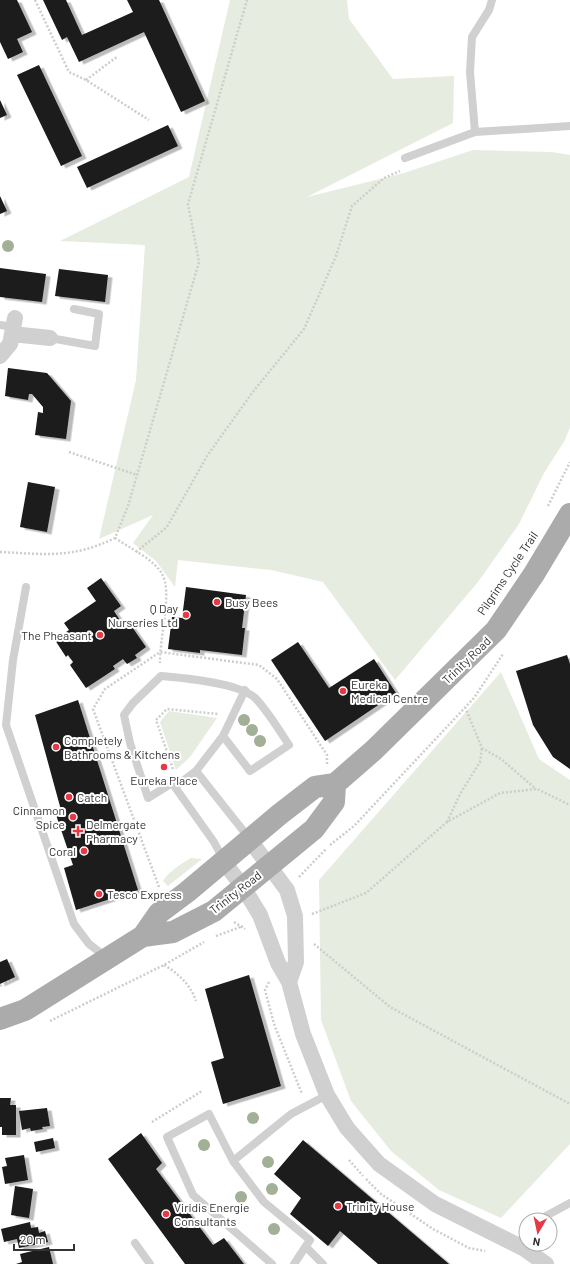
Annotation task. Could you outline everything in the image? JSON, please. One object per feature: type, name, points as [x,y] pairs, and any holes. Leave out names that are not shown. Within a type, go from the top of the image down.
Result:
[{"type":"main road","name":"Trinity Road","points":[[143,936],[159,913],[224,862],[249,839],[315,787],[374,750],[496,630],[534,574],[570,514]]},
{"type":"main road","name":"Trinity Road","points":[[0,1019],[25,1010],[143,936],[173,932],[214,911],[314,828],[334,802],[331,776]]},
{"type":"street","points":[[0,356],[10,344],[10,326],[50,338]]},
{"type":"street","points":[[249,839],[270,865],[287,890],[295,916],[296,962],[289,982]]},
{"type":"street","points":[[224,862],[243,887],[260,915],[278,963],[289,982],[303,1034],[327,1095],[347,1128],[379,1164],[435,1204],[518,1243]]},
{"type":"street","points":[[532,1252],[546,1264]]},
{"type":"lane","points":[[476,132],[470,72],[472,37],[489,10],[492,0]]},
{"type":"lane","points":[[405,158],[476,132],[568,127]]},
{"type":"lane","points":[[50,338],[95,346],[99,314],[74,309]]},
{"type":"lane","points":[[26,587],[13,660],[6,725],[74,924],[89,944],[106,958]]},
{"type":"lane","points":[[223,736],[250,771],[289,745],[257,699],[245,690],[192,679],[161,676],[133,703],[124,715],[130,743],[148,798],[176,784],[196,771],[223,736],[245,690]]},
{"type":"lane","points":[[196,771],[249,839]]},
{"type":"lane","points":[[176,784],[214,842],[224,862]]},
{"type":"lane","points":[[233,1161],[290,1114],[327,1095]]},
{"type":"lane","points":[[272,1264],[193,1195],[167,1137],[209,1114],[233,1161],[264,1202],[310,1240],[307,1248],[294,1264]]},
{"type":"lane","points":[[553,1212],[570,1203]]},
{"type":"lane","points":[[135,1243],[150,1264]]},
{"type":"lane","points":[[307,1248],[323,1264]]},
{"type":"path","points":[[34,0],[69,72],[86,80],[149,120]]},
{"type":"path","points":[[0,552],[50,554],[73,553],[98,546],[115,538],[128,506],[199,262],[188,204],[247,0]]},
{"type":"path","points":[[86,80],[118,56]]},
{"type":"path","points":[[136,552],[167,527],[207,456],[252,393],[304,329],[336,256],[352,206],[384,178],[405,168],[405,158]]},
{"type":"path","points":[[69,452],[136,475]]},
{"type":"path","points":[[546,511],[570,462]]},
{"type":"path","points":[[115,538],[136,552],[162,573],[166,588],[160,652],[161,676]]},
{"type":"path","points":[[160,890],[93,709],[105,689],[160,652],[259,665],[277,679],[327,755],[331,776]]},
{"type":"path","points":[[328,846],[354,826],[474,698],[504,654]]},
{"type":"path","points":[[447,822],[460,794],[480,762],[482,748],[465,707]]},
{"type":"path","points":[[176,784],[156,720],[167,709],[233,716]]},
{"type":"path","points":[[482,748],[501,759],[537,789],[570,805]]},
{"type":"path","points":[[311,914],[366,893],[447,822],[500,793],[537,789]]},
{"type":"path","points":[[213,936],[243,927]]},
{"type":"path","points":[[62,1016],[164,965],[207,940]]},
{"type":"path","points":[[313,943],[390,1007],[570,1104]]},
{"type":"path","points":[[164,965],[180,975],[193,992],[196,1001]]},
{"type":"path","points":[[0,986],[12,980]]},
{"type":"path","points":[[269,982],[265,990],[274,1024],[300,1091],[308,1105]]},
{"type":"path","points":[[152,1122],[202,1091]]},
{"type":"shaded area","points":[[230,0],[347,0],[349,19],[393,79],[454,76],[453,123],[307,197],[404,173],[473,150],[552,152],[570,155],[570,427],[565,440],[544,473],[519,524],[478,582],[395,680],[323,582],[271,570],[178,560],[175,587],[156,561],[133,543],[153,515],[99,539],[136,380],[145,245],[60,241],[189,177]]},
{"type":"shaded area","points":[[501,672],[539,759],[570,780],[570,1144],[501,1218],[439,1190],[391,1151],[351,1101],[321,1020],[319,880]]},
{"type":"shaded area","points":[[169,711],[217,718],[190,757],[176,770],[160,722]]},
{"type":"shaded area","points":[[191,858],[202,859],[168,886],[163,881],[179,865]]},
{"type":"building","points":[[0,0],[17,0],[32,32],[17,39],[23,52],[8,59],[0,42]]},
{"type":"building","points":[[43,0],[66,0],[82,35],[133,12],[127,0],[159,0],[205,101],[181,112],[144,32],[79,62],[67,37],[62,40]]},
{"type":"building","points":[[39,65],[82,156],[61,166],[17,75]]},
{"type":"building","points":[[0,100],[7,115],[0,118]]},
{"type":"building","points":[[168,125],[178,146],[87,188],[77,167]]},
{"type":"building","points":[[0,196],[7,211],[0,214]]},
{"type":"building","points":[[0,268],[46,274],[42,302],[0,297]]},
{"type":"building","points":[[59,269],[108,275],[105,302],[55,296]]},
{"type":"building","points":[[8,368],[47,373],[71,401],[66,439],[35,435],[38,412],[43,413],[43,407],[32,394],[29,394],[28,400],[5,396]]},
{"type":"building","points":[[28,482],[55,487],[47,532],[20,527]]},
{"type":"building","name":"The Pheasant","points":[[101,578],[121,606],[114,611],[125,628],[130,624],[146,647],[135,655],[137,658],[127,664],[123,659],[113,666],[115,669],[86,688],[70,665],[73,662],[68,655],[66,657],[55,640],[69,630],[64,623],[96,601],[87,588]]},
{"type":"building","points":[[186,587],[246,595],[242,628],[245,628],[242,655],[200,650],[200,653],[168,649],[172,617],[182,618]]},
{"type":"building","name":"Eureka Medical Centre","points":[[298,642],[329,688],[374,659],[396,693],[325,741],[271,660]]},
{"type":"building","points":[[567,655],[570,664],[570,769],[553,757],[533,725],[516,671]]},
{"type":"building","points":[[78,700],[138,890],[76,910],[64,868],[73,865],[55,812],[61,810],[35,715]]},
{"type":"building","points":[[7,959],[15,977],[0,984],[0,962]]},
{"type":"building","points":[[249,975],[281,1086],[223,1104],[211,1062],[224,1058],[205,989]]},
{"type":"building","points":[[0,1098],[11,1098],[10,1105],[16,1105],[16,1135],[2,1135],[2,1127],[0,1127]]},
{"type":"building","points":[[47,1108],[50,1126],[31,1131],[30,1128],[22,1130],[19,1111]]},
{"type":"building","points":[[141,1133],[162,1163],[156,1169],[213,1245],[224,1238],[244,1264],[185,1264],[108,1159]]},
{"type":"building","points":[[53,1138],[55,1148],[36,1152],[34,1142]]},
{"type":"building","name":"Trinity House","points":[[303,1140],[449,1264],[378,1264],[340,1231],[328,1246],[290,1214],[301,1198],[274,1174]]},
{"type":"building","points":[[24,1155],[28,1180],[5,1184],[2,1167],[7,1166],[5,1158]]},
{"type":"building","points":[[15,1186],[33,1189],[29,1218],[11,1215]]},
{"type":"building","points":[[30,1222],[31,1228],[38,1227],[39,1233],[45,1231],[48,1242],[19,1248],[17,1239],[4,1242],[1,1229]]},
{"type":"building","points":[[49,1247],[53,1264],[16,1264],[22,1262],[20,1254]]},
{"type":"place","name":"Busy Bees","points":[[217,602]]},
{"type":"place","name":"Q Day Nurseries Ltd","points":[[186,615]]},
{"type":"place","name":"The Pheasant","points":[[100,635]]},
{"type":"place","name":"Eureka Medical Centre","points":[[343,691]]},
{"type":"place","name":"Completely Bathrooms & Kitchens","points":[[56,747]]},
{"type":"place","name":"Eureka Place","points":[[164,767]]},
{"type":"place","name":"Catch","points":[[69,797]]},
{"type":"place","name":"Cinnamon Spice","points":[[73,817]]},
{"type":"place","name":"Delmergate Pharmacy","points":[[78,831]]},
{"type":"place","name":"Coral","points":[[84,851]]},
{"type":"place","name":"Tesco Express","points":[[99,894]]},
{"type":"place","name":"Trinity House","points":[[338,1206]]},
{"type":"place","name":"Viridis Energie Consultants","points":[[166,1214]]}]
